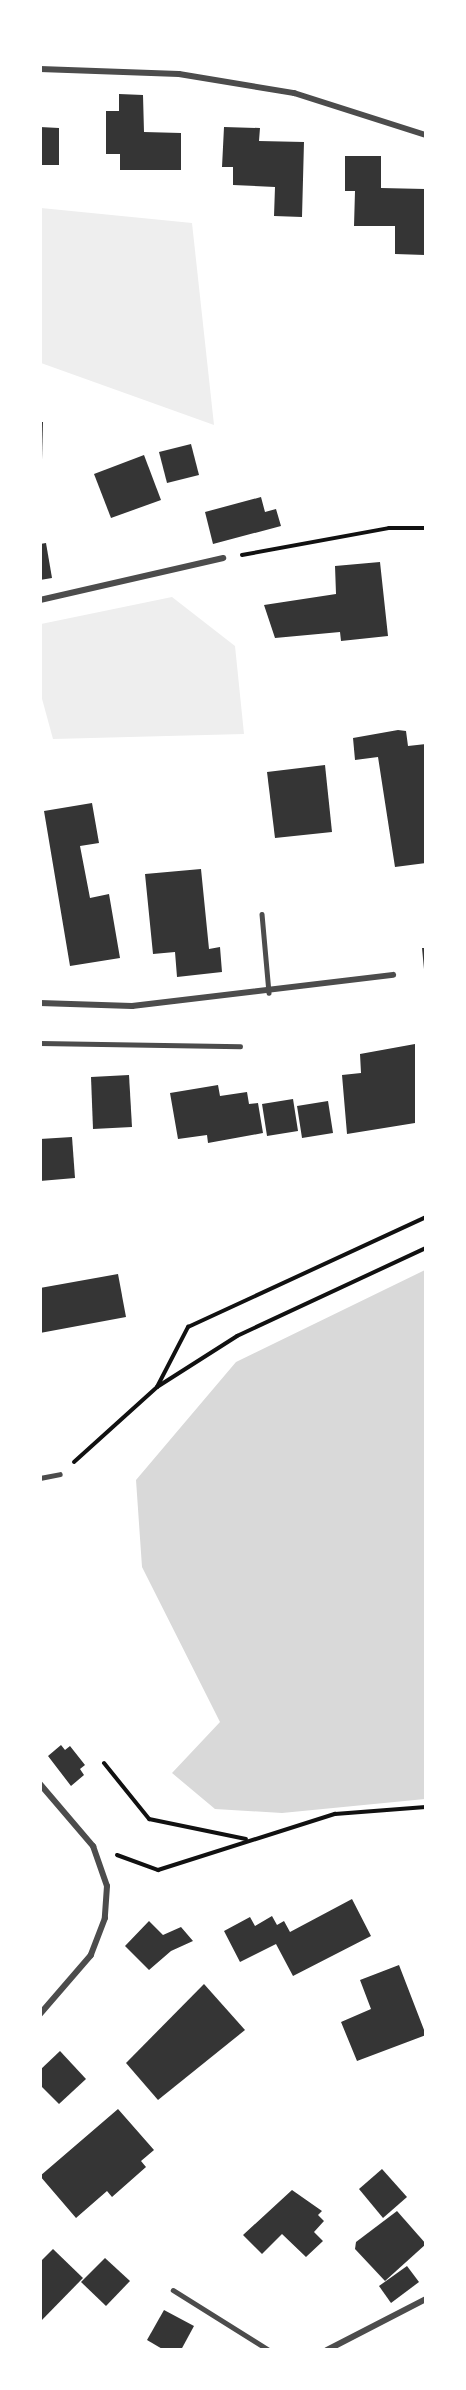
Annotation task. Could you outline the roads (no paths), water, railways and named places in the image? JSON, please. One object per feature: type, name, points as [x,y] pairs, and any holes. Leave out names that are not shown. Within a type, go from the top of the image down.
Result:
[{"type":"street","points":[[40,69],[179,74],[294,93],[426,135]]},
{"type":"street","points":[[40,600],[223,558]]},
{"type":"street","points":[[40,1002],[132,1006],[269,993],[393,975]]},
{"type":"street","points":[[40,1784],[93,1846],[108,1886],[105,1918],[91,1955],[40,2014]]},
{"type":"street","points":[[327,2349],[426,2299]]},
{"type":"lane","points":[[262,914],[269,993]]},
{"type":"lane","points":[[40,1043],[240,1046]]},
{"type":"lane","points":[[40,1478],[60,1474]]},
{"type":"lane","points":[[173,2290],[269,2349]]}]
